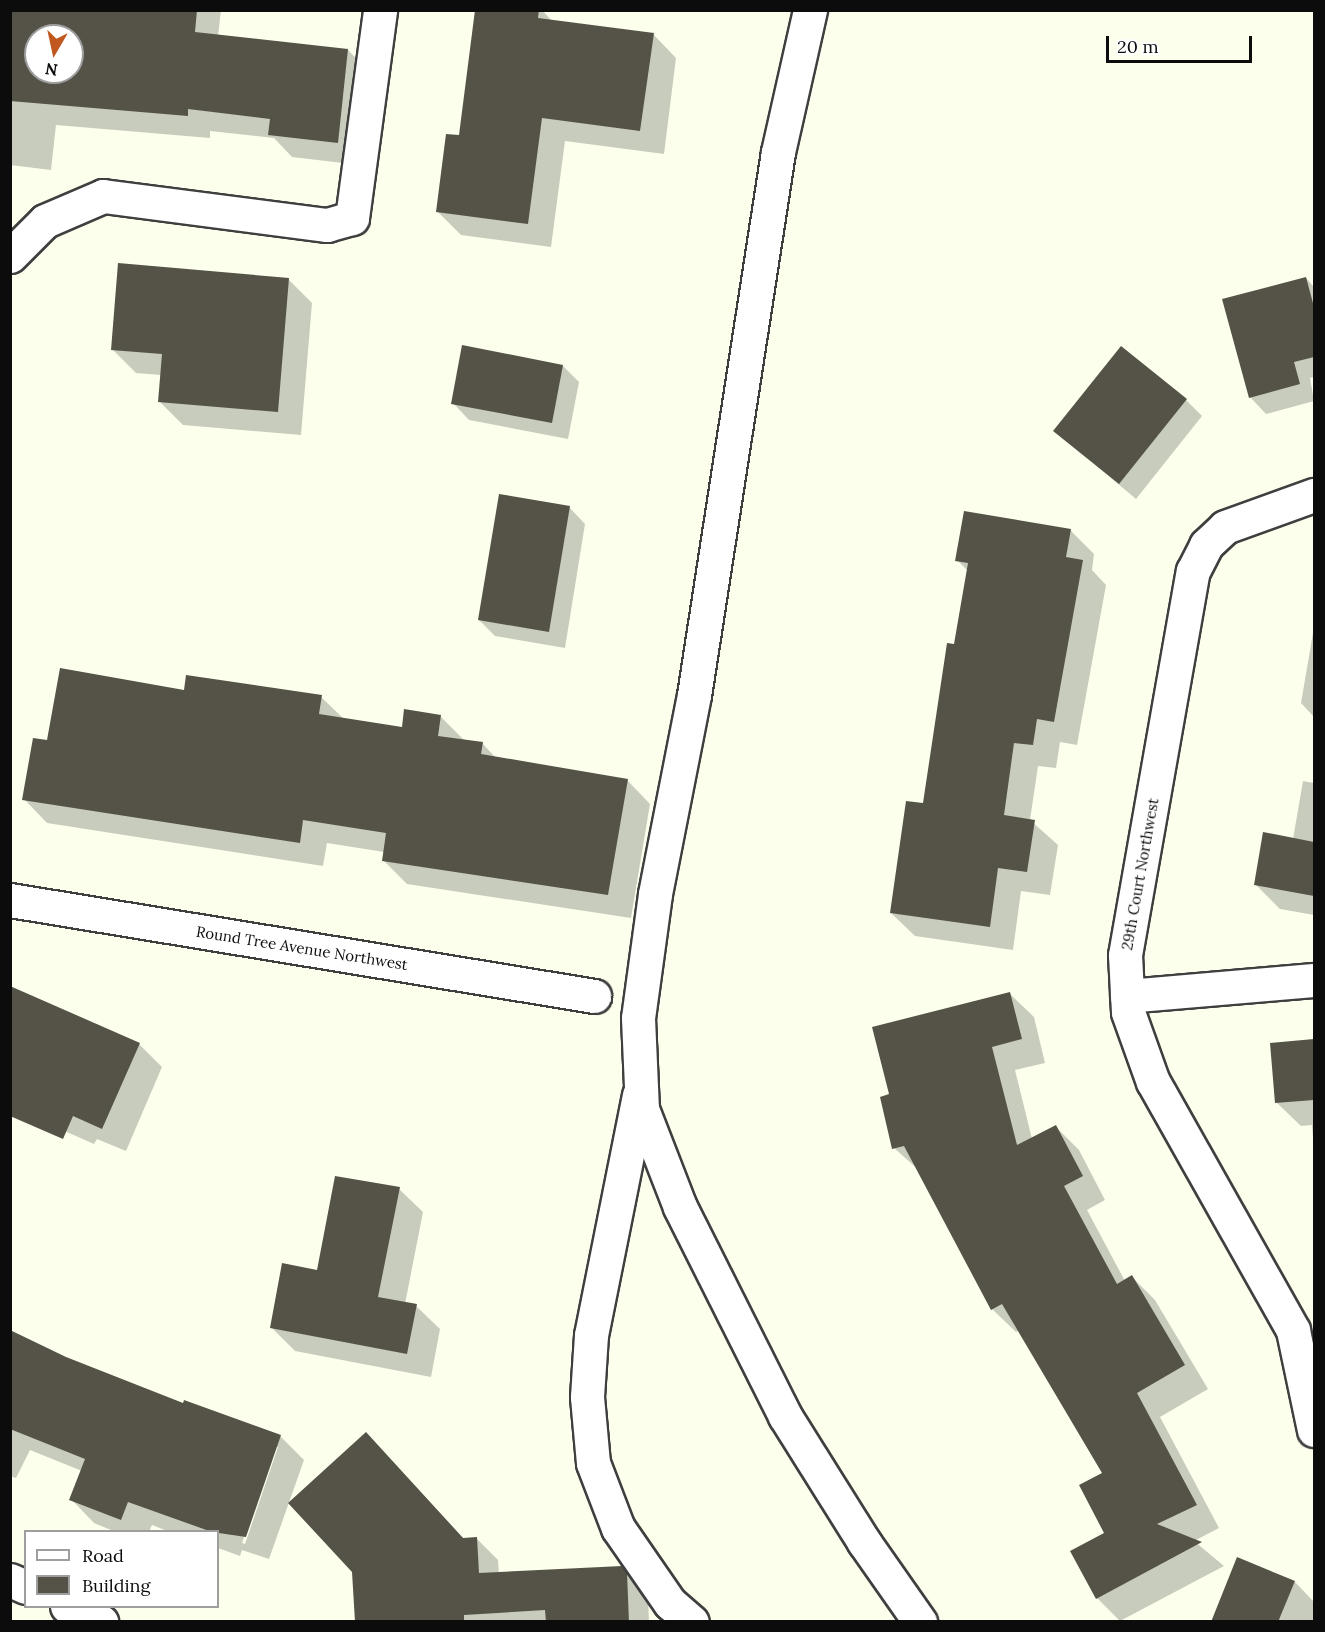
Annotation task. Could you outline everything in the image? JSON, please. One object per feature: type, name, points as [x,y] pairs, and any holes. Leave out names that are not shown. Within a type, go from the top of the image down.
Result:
[{"type":"street","points":[[10,256],[45,220],[103,196],[327,225],[352,219],[380,10]]},
{"type":"street","points":[[810,10],[778,152],[694,695],[655,894],[638,1018],[642,1109],[680,1207],[780,1405],[864,1542],[920,1622]]},
{"type":"street","name":"29th Court Northwest","points":[[1314,495],[1225,527],[1206,545],[1193,571],[1125,955],[1128,1012],[1152,1082],[1293,1330],[1314,1430]]},
{"type":"street","name":"Round Tree Avenue Northwest","points":[[10,900],[594,996]]},
{"type":"street","points":[[1127,996],[1314,980]]},
{"type":"street","points":[[641,1088],[591,1335],[587,1397],[593,1463],[618,1528],[670,1603],[692,1622]]},
{"type":"street","points":[[10,1580],[24,1586]]},
{"type":"street","points":[[71,1608],[101,1622]]},
{"type":"building","points":[[10,10],[197,10],[195,32],[348,49],[338,143],[268,135],[270,119],[188,109],[188,116],[10,101]]},
{"type":"building","points":[[475,10],[539,10],[538,18],[654,33],[640,131],[542,118],[528,224],[436,212],[446,134],[459,135]]},
{"type":"building","points":[[118,263],[289,278],[278,412],[158,402],[162,354],[111,350]]},
{"type":"building","points":[[1306,277],[1314,307],[1314,357],[1294,362],[1300,384],[1249,398],[1222,299]]},
{"type":"building","points":[[462,345],[563,365],[552,423],[451,404]]},
{"type":"building","points":[[1121,346],[1187,399],[1119,484],[1053,431]]},
{"type":"building","points":[[499,494],[570,506],[549,632],[478,620]]},
{"type":"building","points":[[964,511],[1071,529],[1066,557],[1083,560],[1054,722],[1037,719],[1033,745],[1014,743],[1004,815],[1035,820],[1027,872],[998,868],[990,927],[890,913],[906,801],[923,803],[947,643],[954,644],[968,563],[955,561]]},
{"type":"building","points":[[60,668],[184,690],[186,675],[322,695],[319,714],[402,727],[404,709],[441,715],[438,736],[483,742],[481,754],[628,779],[608,895],[382,861],[386,833],[303,820],[300,843],[22,800],[33,738],[47,740]]},
{"type":"building","points":[[1263,832],[1314,842],[1314,896],[1254,885]]},
{"type":"building","points":[[10,986],[140,1043],[102,1129],[73,1116],[63,1139],[10,1116]]},
{"type":"building","points":[[1010,992],[1022,1039],[992,1047],[1017,1145],[1056,1125],[1083,1176],[1064,1186],[1117,1284],[1132,1275],[1185,1365],[1137,1393],[1197,1505],[1157,1524],[1202,1542],[1096,1599],[1070,1551],[1104,1533],[1079,1485],[1102,1473],[1002,1304],[991,1310],[904,1146],[892,1149],[880,1097],[889,1094],[872,1027]]},
{"type":"building","points":[[1314,1039],[1314,1100],[1275,1103],[1270,1043]]},
{"type":"building","points":[[335,1176],[400,1187],[378,1297],[417,1304],[407,1354],[270,1328],[282,1263],[317,1270]]},
{"type":"building","points":[[10,1330],[66,1357],[183,1403],[184,1400],[281,1435],[246,1537],[219,1533],[219,1530],[206,1530],[128,1502],[121,1520],[69,1500],[85,1459],[10,1429]]},
{"type":"building","points":[[366,1432],[463,1538],[477,1537],[479,1573],[622,1566],[627,1573],[629,1622],[546,1622],[545,1610],[464,1615],[464,1622],[355,1622],[352,1572],[288,1503]]},
{"type":"building","points":[[1237,1557],[1295,1581],[1278,1622],[1211,1622]]}]
